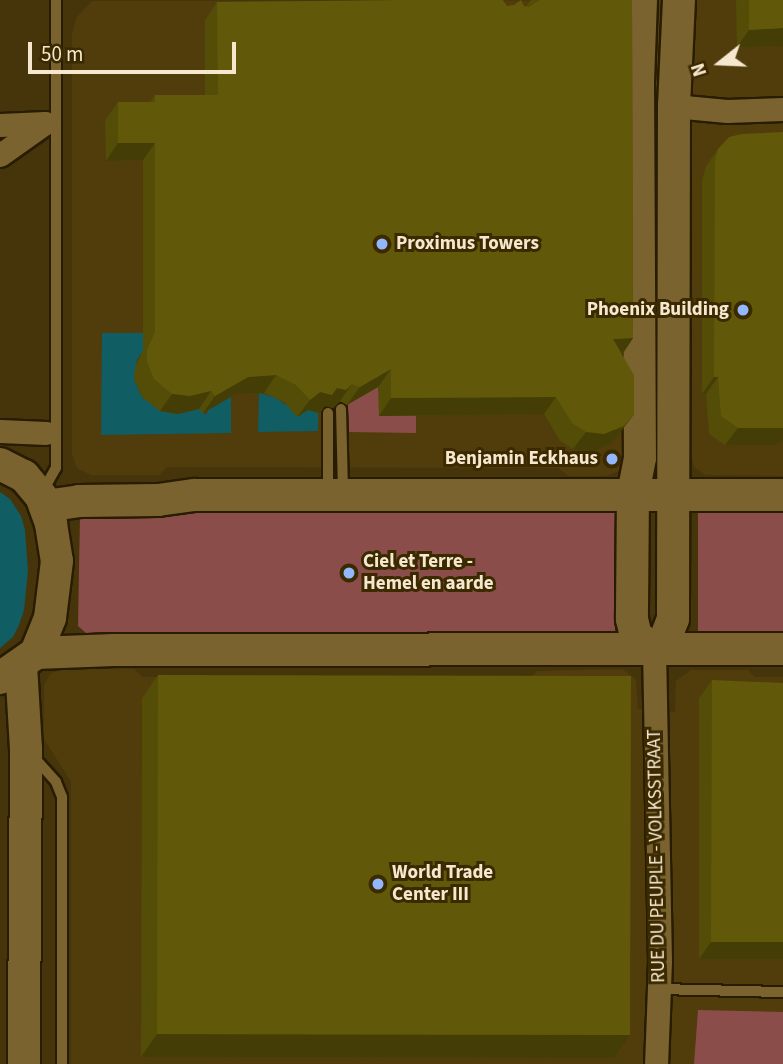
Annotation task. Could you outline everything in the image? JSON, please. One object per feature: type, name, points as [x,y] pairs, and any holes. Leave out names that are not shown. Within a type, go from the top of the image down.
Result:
[{"type":"street","points":[[641,0],[638,82],[640,458],[633,494],[632,619],[636,636],[654,649]]},
{"type":"street","points":[[654,649],[666,637],[673,619],[674,106],[679,0]]},
{"type":"street","points":[[674,106],[727,110],[783,109]]},
{"type":"street","points":[[0,125],[45,122],[0,155]]},
{"type":"street","points":[[0,431],[46,433]]},
{"type":"street","points":[[0,464],[24,476],[43,501],[55,543],[56,580],[50,618],[19,665],[26,749],[24,1064]]},
{"type":"street","points":[[43,501],[158,500],[195,495],[783,495]]},
{"type":"street","name":"RUE DU PEUPLE - VOLKSSTRAAT","points":[[654,649],[659,989],[656,1064]]},
{"type":"street","points":[[19,665],[114,650],[783,649]]},
{"type":"lane","points":[[43,501],[56,468],[56,0]]},
{"type":"lane","points":[[336,494],[341,409]]},
{"type":"lane","points":[[328,413],[336,494]]},
{"type":"lane","points":[[26,749],[56,782],[62,797],[62,1064]]},
{"type":"lane","points":[[659,989],[783,992]]},
{"type":"shaded area","points":[[783,0],[783,476],[706,475],[694,467],[691,456],[628,457],[622,470],[606,476],[568,476],[558,468],[167,467],[159,475],[91,475],[77,468],[72,454],[72,33],[77,17],[92,1]]},
{"type":"shaded area","points":[[378,341],[416,415],[416,433],[349,432],[348,404]]},
{"type":"shaded area","points":[[194,511],[615,512],[615,634],[86,633],[78,626],[80,515]]},
{"type":"shaded area","points":[[698,512],[783,512],[783,634],[698,634]]},
{"type":"shaded area","name":"World Trade Center III","points":[[68,668],[134,669],[142,677],[531,677],[537,671],[622,669],[636,679],[638,709],[675,712],[676,681],[691,670],[748,670],[755,677],[783,677],[783,1064],[71,1064],[71,782],[44,739],[44,684],[51,673]]},
{"type":"shaded area","points":[[698,1010],[783,1012],[783,1064],[694,1064]]},
{"type":"water","points":[[102,333],[144,333],[147,345],[137,360],[134,379],[142,397],[160,411],[178,414],[199,405],[205,415],[211,407],[231,396],[231,433],[101,435]]},
{"type":"water","points":[[259,393],[274,397],[291,408],[302,406],[318,413],[318,431],[258,432]]},
{"type":"water","points":[[0,492],[10,499],[21,516],[25,530],[28,571],[24,610],[19,625],[13,637],[0,648]]},
{"type":"building","name":"Proximus Towers","points":[[503,0],[507,6],[521,0],[524,6],[529,7],[540,0],[632,0],[633,338],[613,339],[634,375],[634,414],[624,426],[604,434],[586,432],[572,423],[556,397],[391,398],[391,369],[360,387],[352,384],[346,390],[337,388],[332,395],[320,392],[310,400],[296,385],[276,375],[248,377],[215,396],[211,391],[190,396],[172,394],[154,379],[147,362],[147,350],[155,332],[155,143],[118,143],[118,102],[155,102],[155,95],[218,95],[217,2]]},
{"type":"building","points":[[749,0],[783,0],[783,28],[749,30]]},
{"type":"building","name":"Phoenix Building","points":[[783,132],[783,428],[738,428],[721,416],[718,377],[714,377],[715,162],[718,149],[729,137]]},
{"type":"building","name":"World Trade Center III","points":[[158,675],[631,676],[630,1035],[157,1034]]},
{"type":"building","points":[[712,680],[783,683],[783,942],[711,942]]},
{"type":"place","name":"Proximus Towers","points":[[382,244]]},
{"type":"place","name":"Phoenix Building","points":[[743,310]]},
{"type":"place","name":"Benjamin Eckhaus","points":[[612,459]]},
{"type":"place","name":"Ciel et Terre - Hemel en aarde","points":[[349,573]]},
{"type":"place","name":"World Trade Center III","points":[[378,884]]}]
